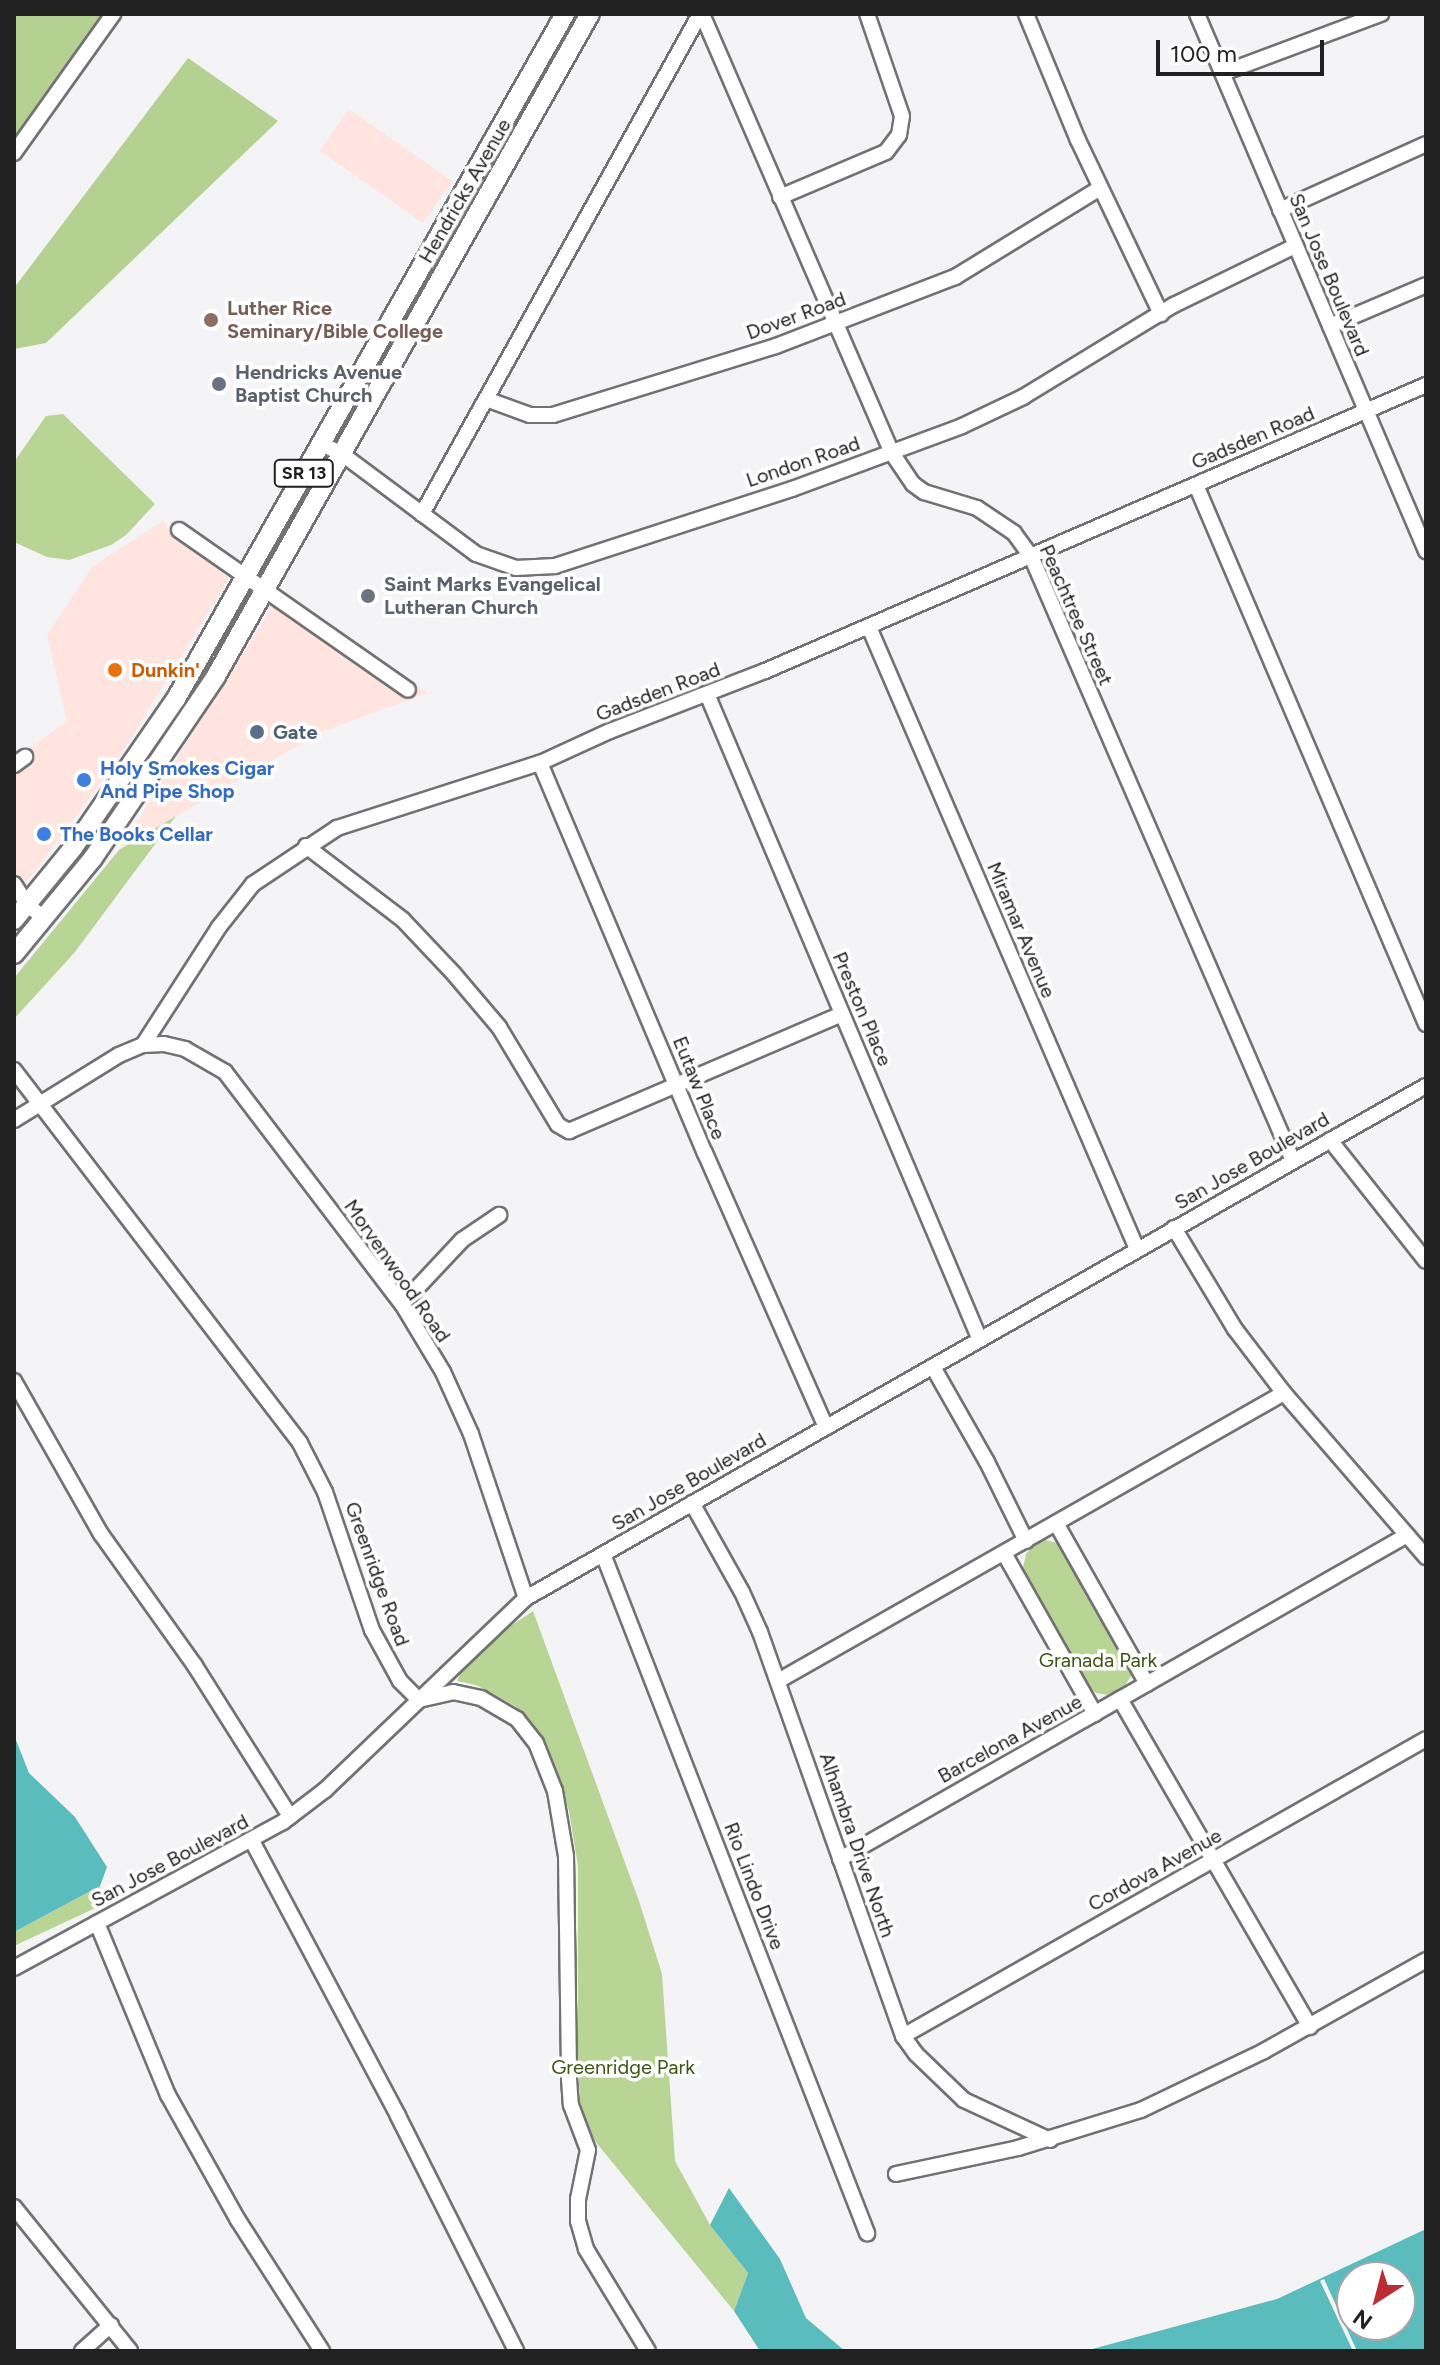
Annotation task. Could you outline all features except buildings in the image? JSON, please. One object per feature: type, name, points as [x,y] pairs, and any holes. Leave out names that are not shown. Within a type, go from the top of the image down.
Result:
[{"type":"main road","name":"Hendricks Avenue","points":[[14,920],[90,824],[184,684],[565,14]]},
{"type":"main road","name":"Hendricks Avenue","points":[[14,954],[132,803],[203,697],[590,14]]},
{"type":"main road","points":[[542,56],[561,67]]},
{"type":"main road","points":[[467,186],[489,193]]},
{"type":"main road","points":[[406,296],[424,307]]},
{"type":"main road","points":[[184,684],[203,697]]},
{"type":"street","points":[[14,153],[113,14]]},
{"type":"street","points":[[422,514],[701,14]]},
{"type":"street","name":"Peachtree Street","points":[[701,14],[892,453],[913,484],[924,492],[977,508],[1014,533],[1031,556],[1293,1161]]},
{"type":"street","points":[[780,197],[886,152],[899,135],[902,116],[867,14]]},
{"type":"street","points":[[1026,14],[1100,188],[1161,314]]},
{"type":"street","name":"San Jose Boulevard","points":[[1197,14],[1426,551]]},
{"type":"street","points":[[1223,73],[1381,14]]},
{"type":"street","points":[[1280,210],[1426,144]]},
{"type":"street","name":"Dover Road","points":[[486,399],[530,415],[553,415],[776,346],[955,277],[1100,188]]},
{"type":"street","name":"London Road","points":[[320,443],[342,454],[476,554],[493,562],[535,569],[555,566],[792,489],[953,430],[1023,397],[1161,314],[1295,246]]},
{"type":"street","points":[[1330,326],[1426,285]]},
{"type":"street","name":"Gadsden Road","points":[[14,1120],[143,1045],[219,927],[253,884],[337,828],[540,763],[610,731],[869,627],[1426,385]]},
{"type":"street","points":[[1196,485],[1426,1024]]},
{"type":"street","points":[[179,530],[408,690]]},
{"type":"street","name":"Miramar Avenue","points":[[869,627],[1137,1249]]},
{"type":"street","name":"Preston Place","points":[[707,694],[980,1340]]},
{"type":"street","name":"Eutaw Place","points":[[540,763],[826,1427]]},
{"type":"street","points":[[306,846],[403,920],[454,974],[499,1027],[558,1125],[569,1131],[842,1014]]},
{"type":"street","points":[[14,884],[27,904],[44,919]]},
{"type":"street","name":"Morvenwood Road","points":[[143,1045],[164,1044],[185,1049],[225,1072],[402,1304],[443,1372],[471,1434],[526,1598]]},
{"type":"street","name":"Greenridge Road","points":[[14,1070],[300,1443],[325,1492],[372,1630],[395,1673],[419,1700]]},
{"type":"street","name":"San Jose Boulevard","points":[[14,1968],[252,1841],[290,1816],[325,1790],[526,1598],[1426,1086]]},
{"type":"street","points":[[1330,1140],[1426,1261]]},
{"type":"street","points":[[402,1304],[462,1240],[499,1215]]},
{"type":"street","points":[[1174,1228],[1220,1308],[1284,1393],[1426,1557]]},
{"type":"street","points":[[933,1367],[987,1462],[1026,1541]]},
{"type":"street","points":[[14,1381],[101,1534],[195,1666],[290,1816]]},
{"type":"street","points":[[778,1681],[1284,1393]]},
{"type":"street","name":"Alhambra Drive North","points":[[692,1503],[742,1592],[778,1681],[903,2036],[916,2054],[964,2100],[1050,2140]]},
{"type":"street","points":[[1056,1523],[1147,1684]]},
{"type":"street","name":"Barcelona Avenue","points":[[840,1859],[1407,1535]]},
{"type":"street","points":[[1004,1553],[1095,1714]]},
{"type":"street","name":"Rio Lindo Drive","points":[[603,1554],[867,2233]]},
{"type":"street","points":[[419,1700],[453,1692],[481,1698],[524,1727],[547,1767],[561,1815],[566,1856],[571,2105],[588,2150],[578,2199],[578,2221],[586,2249],[648,2351]]},
{"type":"street","points":[[1120,1699],[1310,2027]]},
{"type":"street","name":"Cordova Avenue","points":[[903,2036],[1426,1739]]},
{"type":"street","points":[[252,1841],[398,2116],[516,2351]]},
{"type":"street","points":[[97,1923],[168,2095],[238,2220],[322,2351]]},
{"type":"street","points":[[896,2174],[1050,2140],[1180,2094],[1310,2027],[1426,1960]]},
{"type":"street","points":[[14,2207],[130,2351]]},
{"type":"street","points":[[82,2351],[111,2325]]},
{"type":"shaded area","points":[[349,109],[452,181],[423,223],[320,151]]},
{"type":"shaded area","points":[[163,521],[173,536],[229,578],[117,761],[26,883],[14,874],[14,768],[26,751],[67,721],[47,635],[93,566]]},
{"type":"shaded area","points":[[283,590],[427,693],[319,733],[119,850]]},
{"type":"green space","points":[[14,14],[102,14],[14,141]]},
{"type":"green space","points":[[188,58],[278,121],[46,343],[14,349],[14,288]]},
{"type":"green space","points":[[63,414],[155,504],[126,535],[111,545],[69,560],[47,557],[14,542],[14,462],[46,416]]},
{"type":"green space","points":[[176,816],[75,952],[14,1019],[14,978],[119,850]]},
{"type":"green space","name":"Granada Park","points":[[1045,1540],[1058,1543],[1133,1673],[1122,1690],[1108,1695],[1096,1693],[1085,1684],[1029,1582],[1023,1568],[1026,1554],[1035,1543]]},
{"type":"green space","name":"Greenridge Park","points":[[533,1611],[639,1901],[662,1974],[675,2161],[710,2225],[748,2273],[734,2311],[590,2135],[580,2101],[578,1866],[569,1811],[554,1764],[537,1731],[515,1706],[476,1685],[457,1681],[463,1668],[506,1629]]},
{"type":"green space","points":[[100,1886],[106,1903],[14,1946],[14,1932]]},
{"type":"water","points":[[14,1735],[29,1773],[75,1817],[107,1867],[100,1886],[14,1932]]},
{"type":"water","points":[[729,2188],[780,2259],[806,2318],[845,2351],[760,2351],[734,2311],[748,2273],[710,2225]]},
{"type":"water","points":[[1426,2229],[1426,2351],[1085,2351],[1277,2299],[1336,2271],[1336,2341],[1416,2341],[1416,2261],[1358,2261]]},
{"type":"pier","points":[[1324,2279],[1336,2305],[1336,2315],[1320,2281]]},
{"type":"pier","points":[[1348,2341],[1352,2341],[1357,2351],[1353,2351]]},
{"type":"place","name":"Luther Rice Seminary/Bible College","points":[[211,320]]},
{"type":"place","name":"Hendricks Avenue Baptist Church","points":[[219,384]]},
{"type":"place","name":"Saint Marks Evangelical Lutheran Church","points":[[368,596]]},
{"type":"place","name":"Dunkin'","points":[[115,670]]},
{"type":"place","name":"Gate","points":[[257,732]]},
{"type":"place","name":"Holy Smokes Cigar And Pipe Shop","points":[[84,780]]},
{"type":"place","name":"The Books Cellar","points":[[44,834]]}]
